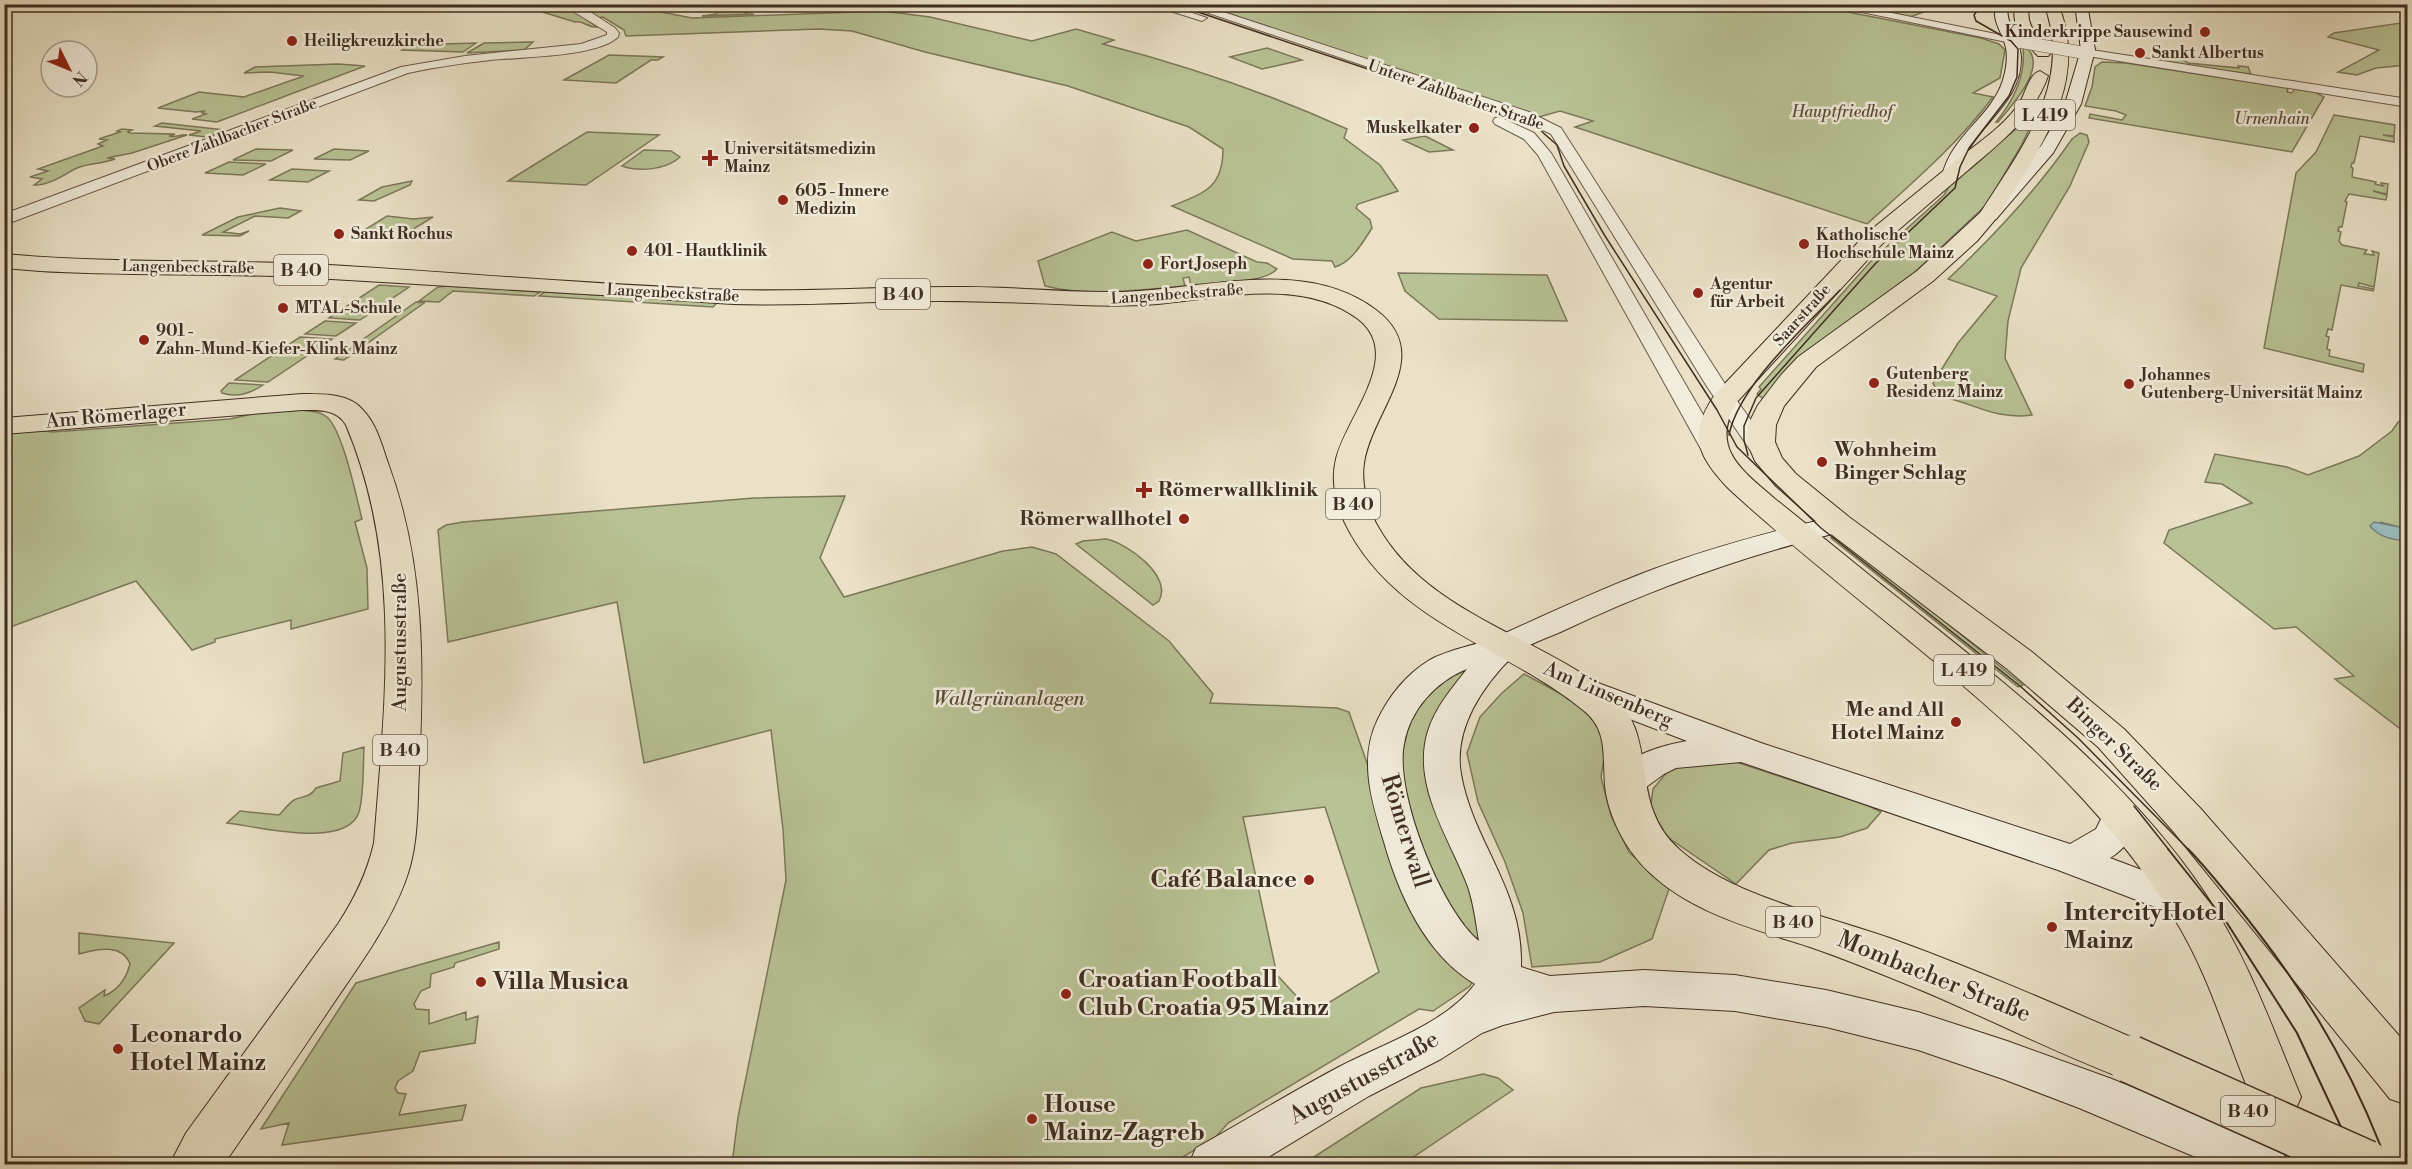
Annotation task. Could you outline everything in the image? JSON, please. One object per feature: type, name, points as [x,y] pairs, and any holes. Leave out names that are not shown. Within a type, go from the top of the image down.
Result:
[{"type":"main road","name":"Saarstraße","points":[[1955,171],[1957,153],[1988,118],[2006,89],[2013,68],[2012,40],[2000,14],[2002,4]]},
{"type":"main road","points":[[2064,4],[2083,52]]},
{"type":"main road","name":"Saarstraße","points":[[1769,461],[1761,442],[1762,425],[1771,405],[1796,374],[1807,362],[1925,276],[1969,236],[2040,161],[2060,132],[2075,101],[2083,52],[2081,4]]},
{"type":"main road","name":"Saarstraße","points":[[1712,449],[1711,425],[1725,399],[1858,255],[2008,126],[2028,105],[2038,83],[2043,53],[2037,9],[2056,14],[2061,74],[2055,94],[2012,178],[1989,215]]},
{"type":"main road","points":[[2037,9],[2020,11],[2031,40],[2043,53]]},
{"type":"main road","name":"Langenbeckstraße","points":[[4,261],[77,266],[220,266],[748,297],[959,294],[1143,299],[1258,288],[1307,290],[1341,300]]},
{"type":"main road","name":"Am Linsenberg","points":[[1341,300],[1367,314],[1380,325],[1389,343],[1391,357],[1388,373],[1358,432],[1350,461],[1349,487],[1357,515],[1374,545],[1416,590],[1455,620],[1571,684],[1749,752],[2072,860],[2189,904]]},
{"type":"main road","name":"Augustusstraße","points":[[196,1164],[354,937],[375,902],[389,873],[395,843],[399,756],[404,628],[400,567],[391,511],[382,480],[358,423],[351,412],[340,405],[325,402],[227,407]]},
{"type":"main road","name":"Am Römerlager","points":[[4,426],[227,407]]},
{"type":"main road","name":"L 419","points":[[1712,449],[1730,472],[1760,501],[2012,708],[2060,752],[2120,817],[2156,859],[2189,904],[2216,951],[2231,982],[2276,1097]]},
{"type":"main road","name":"Binger Straße","points":[[1769,461],[1786,480],[1838,524],[2019,660],[2111,738],[2187,820],[2408,1083]]},
{"type":"main road","name":"Römerwall","points":[[1551,995],[1482,967],[1455,944],[1424,896],[1407,852],[1389,791],[1383,759],[1391,726],[1410,698],[1431,675],[1465,657],[1503,647],[1629,589],[1686,568],[1798,533],[1838,524]]},
{"type":"main road","name":"Römerwall","points":[[1500,976],[1502,960],[1497,920],[1487,887],[1445,786],[1442,755],[1444,732],[1452,714],[1503,647]]},
{"type":"main road","name":"Mombacher Straße","points":[[1571,684],[1600,704],[1613,717],[1623,742],[1625,784],[1630,808],[1644,838],[1672,869],[1690,882],[1725,899],[1852,943],[1947,980],[2366,1164]]},
{"type":"main road","points":[[1625,784],[1649,765],[1670,756],[1686,753],[1749,752]]},
{"type":"main road","points":[[2072,860],[2106,843],[2119,829],[2120,817]]},
{"type":"main road","name":"Augustusstraße","points":[[1212,1164],[1353,1082],[1474,1017],[1489,999],[1500,976]]},
{"type":"main road","points":[[1474,1017],[1551,995],[1595,990],[1665,988],[1730,992],[1876,1020],[2004,1057],[2148,1114],[2264,1164]]},
{"type":"street","name":"Obere Zahlbacher Straße","points":[[4,220],[405,70],[462,60],[578,47],[612,37],[611,30],[575,8],[573,4]]},
{"type":"street","name":"Untere Zahlbacher Straße","points":[[1153,4],[1491,118],[1534,140],[1544,153],[1712,449]]},
{"type":"street","name":"Untere Zahlbacher Straße","points":[[1187,4],[1524,115],[1556,131],[1725,399],[1769,461]]},
{"type":"street","points":[[1828,4],[2142,63]]},
{"type":"street","points":[[1979,34],[2012,40]]},
{"type":"street","points":[[2083,52],[2113,59],[2408,103]]},
{"type":"green space","points":[[529,5],[651,5],[661,12],[692,18],[883,11],[930,17],[1032,41],[1076,29],[1114,40],[1103,44],[1227,81],[1347,129],[1344,138],[1380,165],[1398,191],[1358,204],[1356,208],[1370,220],[1372,228],[1347,261],[1335,267],[1332,261],[1293,259],[1172,206],[1210,187],[1220,173],[1223,149],[1189,127],[1068,86],[925,52],[852,31],[819,29],[626,36],[624,30],[603,17],[587,20],[597,27],[594,27],[536,10]]},
{"type":"green space","points":[[724,5],[755,5],[745,14],[754,14],[702,16],[716,14]]},
{"type":"green space","name":"Hauptfriedhof","points":[[1199,5],[1812,5],[1981,38],[1999,44],[2005,50],[2000,78],[1973,93],[1993,97],[1979,115],[1933,164],[1867,224],[1575,127],[1593,121],[1560,111],[1539,117]]},
{"type":"green space","points":[[1861,6],[1921,8],[1926,11],[1910,17]]},
{"type":"green space","points":[[2407,22],[2407,65],[2376,68],[2357,75],[2338,72],[2379,50],[2328,37],[2334,33]]},
{"type":"green space","points":[[533,42],[524,50],[467,53],[484,43]]},
{"type":"green space","points":[[476,43],[463,52],[402,50],[409,45]]},
{"type":"green space","points":[[2026,47],[2032,55],[2031,75],[2019,97],[1996,122],[2008,106],[2017,88],[2022,69],[2023,49]]},
{"type":"green space","points":[[1267,48],[1302,60],[1262,69],[1230,57]]},
{"type":"green space","points":[[609,55],[663,57],[651,60],[616,83],[564,80]]},
{"type":"green space","points":[[2154,59],[2183,59],[2188,63],[2248,67],[2251,74],[2156,62]]},
{"type":"green space","name":"Urnenhain","points":[[2102,62],[2126,63],[2288,88],[2287,92],[2292,93],[2295,89],[2315,92],[2324,97],[2292,152],[2089,118],[2090,114],[2122,120],[2126,115],[2085,106],[2092,87],[2095,67]]},
{"type":"green space","points":[[338,64],[365,66],[217,122],[192,119],[206,114],[202,113],[205,111],[158,108],[199,92],[244,97],[304,76],[270,72],[244,73],[255,67]]},
{"type":"green space","points":[[2032,112],[2037,113],[2021,146],[1987,204],[1915,272],[1806,353],[1765,400],[1757,394],[1761,389],[1759,387],[1871,261],[1944,195],[1953,180],[1961,177],[1962,173],[2020,126]]},
{"type":"green space","points":[[2334,115],[2395,125],[2394,136],[2383,135],[2394,137],[2394,142],[2360,136],[2351,167],[2353,168],[2352,177],[2376,182],[2375,184],[2383,186],[2381,183],[2388,184],[2387,194],[2373,191],[2387,195],[2386,200],[2349,194],[2345,201],[2347,202],[2342,227],[2339,227],[2338,231],[2341,232],[2339,241],[2342,245],[2367,250],[2364,254],[2374,255],[2372,251],[2379,253],[2374,287],[2359,283],[2358,286],[2374,289],[2373,291],[2341,285],[2332,330],[2328,329],[2326,336],[2329,337],[2327,349],[2330,350],[2329,356],[2364,364],[2363,372],[2264,348],[2296,173],[2316,152]]},
{"type":"green space","points":[[162,123],[225,130],[207,137],[189,135],[201,131],[155,126]]},
{"type":"green space","points":[[132,130],[128,132],[130,133],[187,135],[132,153],[107,158],[115,159],[105,162],[82,166],[53,181],[34,185],[42,179],[30,177],[48,171],[38,169],[103,146],[98,144],[107,140],[99,139],[120,132],[117,131]]},
{"type":"green space","points":[[587,132],[659,135],[586,185],[508,181]]},
{"type":"green space","points":[[2080,133],[2087,135],[2089,142],[2070,186],[2021,268],[2008,321],[2005,358],[2032,415],[1995,413],[1939,396],[1933,383],[1958,343],[1997,296],[1948,279],[2014,212],[2072,139]]},
{"type":"green space","points":[[1425,136],[1453,150],[1429,152],[1403,140]]},
{"type":"green space","points":[[256,149],[293,150],[271,161],[233,160]]},
{"type":"green space","points":[[334,149],[369,151],[350,160],[314,159]]},
{"type":"green space","points":[[644,150],[671,151],[680,157],[667,165],[652,169],[622,166]]},
{"type":"green space","points":[[229,162],[266,164],[243,175],[205,173]]},
{"type":"green space","points":[[292,169],[329,171],[308,182],[270,180]]},
{"type":"green space","points":[[412,181],[410,185],[374,201],[359,200],[382,187]]},
{"type":"green space","points":[[280,208],[301,211],[288,218],[255,216],[223,232],[240,234],[249,231],[240,236],[202,235],[238,217]]},
{"type":"green space","points":[[387,216],[414,219],[433,217],[410,231],[366,229]]},
{"type":"green space","points":[[1187,230],[1277,269],[1261,278],[1249,280],[1191,285],[1189,277],[1183,278],[1185,286],[1133,291],[1079,291],[1045,286],[1038,261],[1112,232],[1136,241]]},
{"type":"green space","points":[[1398,273],[1547,275],[1567,321],[1439,319],[1405,291]]},
{"type":"green space","points":[[379,285],[409,287],[360,320],[329,318]]},
{"type":"green space","points":[[438,287],[540,292],[534,296],[453,291],[439,302],[419,301]]},
{"type":"green space","points":[[545,292],[718,302],[713,307],[539,296]]},
{"type":"green space","points":[[416,302],[424,303],[344,360],[335,359]]},
{"type":"green space","points":[[325,321],[356,323],[336,336],[305,334]]},
{"type":"green space","points":[[300,337],[332,339],[268,382],[235,380]]},
{"type":"green space","points":[[229,383],[263,385],[243,394],[222,393],[221,391]]},
{"type":"green space","points":[[300,410],[318,412],[327,417],[333,424],[344,449],[362,519],[355,522],[367,568],[368,609],[291,629],[291,620],[215,639],[215,642],[192,650],[136,581],[5,629],[4,431],[24,429],[53,432],[230,419],[261,412]]},
{"type":"green space","points":[[2403,420],[2407,420],[2407,524],[2399,527],[2380,522],[2405,541],[2407,540],[2407,734],[2335,679],[2354,676],[2296,627],[2274,629],[2164,543],[2169,530],[2252,503],[2222,484],[2205,482],[2215,454],[2287,467],[2308,475],[2359,456]]},
{"type":"green space","name":"Wallgrünanlagen","points":[[845,496],[820,558],[844,597],[1003,551],[1032,547],[1056,554],[1169,641],[1213,694],[1210,703],[1337,708],[1349,712],[1380,800],[1472,982],[1470,986],[1433,1011],[1419,1009],[1228,1123],[1215,1138],[1171,1164],[732,1164],[738,1117],[786,880],[783,829],[771,730],[644,763],[617,602],[448,642],[438,530],[446,525],[463,522],[754,498]],"holes":[[[1325,807],[1379,972],[1312,1013],[1277,975],[1243,817]]]},
{"type":"green space","points":[[1837,536],[2023,685],[2018,687],[1831,538]]},
{"type":"green space","points":[[1106,539],[1136,554],[1154,571],[1160,581],[1162,591],[1159,601],[1153,605],[1076,544],[1083,541]]},
{"type":"green space","points":[[1482,653],[1445,700],[1482,921],[1480,951],[1436,890],[1397,769],[1401,734],[1430,688]]},
{"type":"green space","points":[[1524,674],[1594,715],[1606,746],[1601,777],[1611,816],[1629,852],[1669,889],[1652,939],[1600,962],[1532,967],[1523,913],[1505,862],[1478,802],[1467,753],[1480,717]]},
{"type":"green space","points":[[364,747],[361,805],[351,824],[337,830],[320,833],[299,833],[227,823],[240,811],[279,815],[294,800],[309,795],[316,788],[340,781],[343,753]]},
{"type":"green space","points":[[1721,757],[1867,805],[1881,812],[1867,828],[1840,837],[1792,843],[1769,850],[1736,884],[1660,832],[1650,811],[1653,789],[1668,771],[1691,760]]},
{"type":"green space","points":[[79,933],[174,943],[99,1024],[85,1021],[79,1008],[105,990],[104,996],[118,987],[130,964],[126,957],[115,950],[100,949],[79,954]]},
{"type":"green space","points":[[499,942],[499,949],[455,963],[454,967],[431,974],[430,987],[421,991],[414,1004],[416,1009],[429,1010],[429,1024],[466,1012],[466,1020],[478,1016],[475,1043],[420,1052],[413,1071],[398,1081],[395,1088],[398,1093],[406,1094],[399,1115],[466,1105],[462,1120],[282,1145],[289,1123],[261,1129],[356,983]]},
{"type":"green space","points":[[1483,1074],[1498,1078],[1513,1090],[1403,1164],[1303,1164],[1421,1088]]},
{"type":"water","points":[[2374,522],[2399,527],[2407,524],[2407,540],[2382,536],[2370,526]]},
{"type":"tram line","points":[[1174,4],[1514,118],[1540,130],[1557,145],[1564,166],[1605,236],[1730,433]]},
{"type":"tram line","points":[[1748,455],[1744,440],[1744,426],[1756,398],[1875,264],[1955,188],[1960,167],[1969,148],[2009,96],[2017,77],[2018,49],[2011,41],[1976,21],[1974,15],[1982,4]]},
{"type":"tram line","points":[[1730,433],[1735,416],[1759,377],[1840,290]]},
{"type":"tram line","points":[[1730,433],[1737,447],[1821,528],[2020,686],[2078,738],[2189,850]]},
{"type":"tram line","points":[[2134,806],[2169,850]]},
{"type":"tram line","points":[[2168,849],[2227,923],[2297,1033],[2341,1127]]},
{"type":"tram line","points":[[2188,849],[2256,930],[2298,988],[2335,1048],[2381,1147]]},
{"type":"place","name":"Kinderkrippe Sausewind","points":[[2205,32]]},
{"type":"place","name":"Heiligkreuzkirche","points":[[292,41]]},
{"type":"place","name":"Sankt Albertus","points":[[2140,53]]},
{"type":"place","name":"Muskelkater","points":[[1474,128]]},
{"type":"place","name":"Universitätsmedizin Mainz","points":[[710,158]]},
{"type":"place","name":"605 - Innere Medizin","points":[[783,200]]},
{"type":"place","name":"Sankt Rochus","points":[[339,234]]},
{"type":"place","name":"Katholische Hochschule Mainz","points":[[1804,244]]},
{"type":"place","name":"401 - Hautklinik","points":[[632,251]]},
{"type":"place","name":"Fort Joseph","points":[[1148,264]]},
{"type":"place","name":"Agentur für Arbeit","points":[[1698,293]]},
{"type":"place","name":"MTAL-Schule","points":[[283,308]]},
{"type":"place","name":"901 - Zahn-Mund-Kiefer-Klink Mainz","points":[[144,340]]},
{"type":"place","name":"Gutenberg Residenz Mainz","points":[[1874,383]]},
{"type":"place","name":"Johannes Gutenberg-Universität Mainz","points":[[2129,384]]},
{"type":"place","name":"Wohnheim Binger Schlag","points":[[1822,462]]},
{"type":"place","name":"Römerwallklinik","points":[[1144,490]]},
{"type":"place","name":"Römerwallhotel","points":[[1184,519]]},
{"type":"place","name":"Me and All Hotel Mainz","points":[[1956,722]]},
{"type":"place","name":"Café Balance","points":[[1309,880]]},
{"type":"place","name":"IntercityHotel Mainz","points":[[2052,927]]},
{"type":"place","name":"Villa Musica","points":[[481,982]]},
{"type":"place","name":"Croatian Football Club Croatia 95 Mainz","points":[[1066,994]]},
{"type":"place","name":"Leonardo Hotel Mainz","points":[[118,1049]]},
{"type":"place","name":"House Mainz-Zagreb","points":[[1032,1119]]}]
